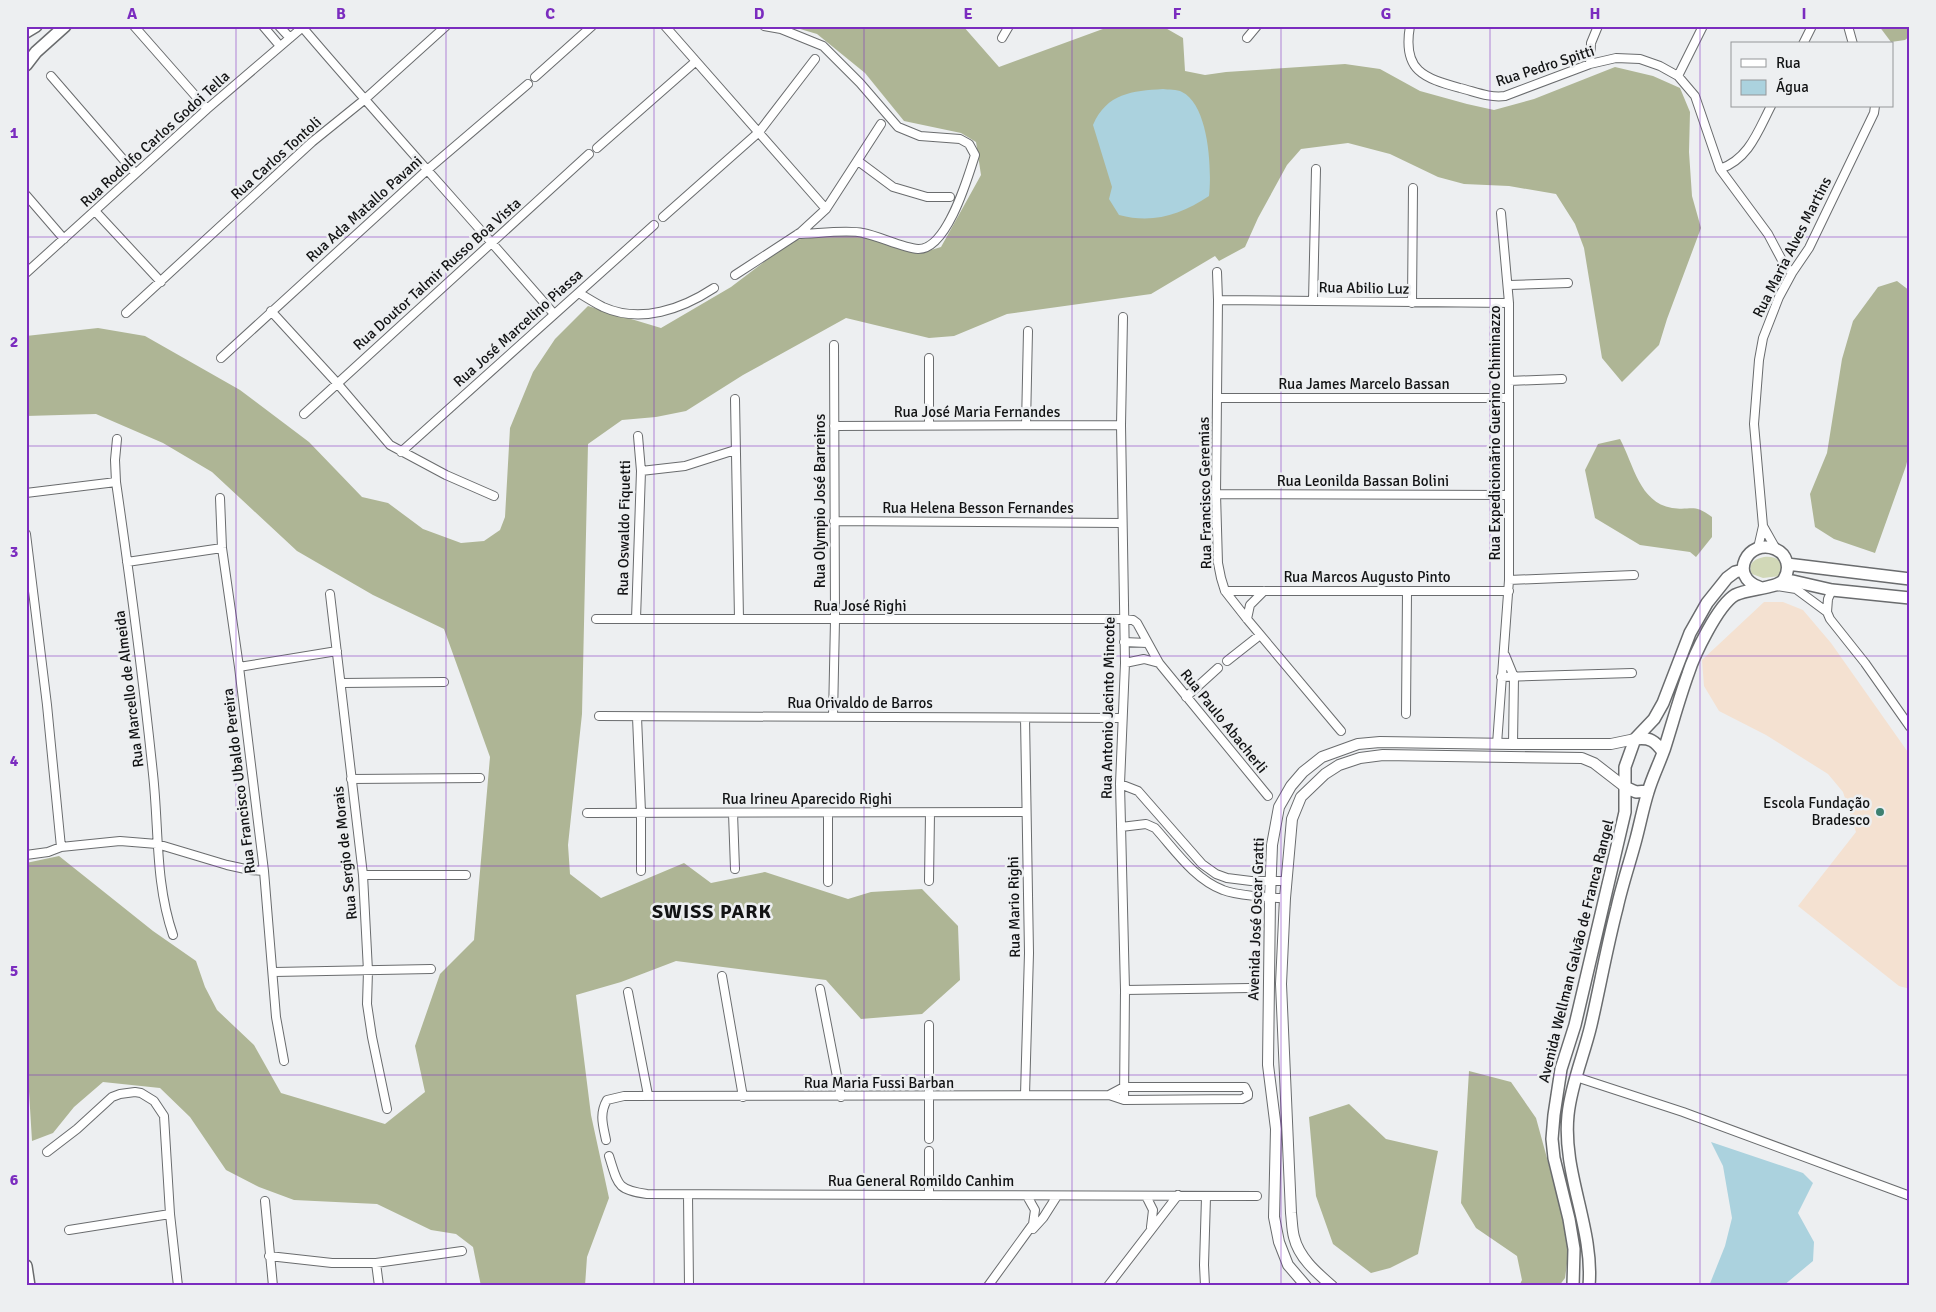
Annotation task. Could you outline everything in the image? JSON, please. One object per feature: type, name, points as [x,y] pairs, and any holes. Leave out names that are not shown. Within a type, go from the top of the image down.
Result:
[{"type":"main road","points":[[26,32],[36,26]]},
{"type":"main road","points":[[26,65],[36,52],[65,26]]},
{"type":"main road","points":[[1780,582],[1788,571],[1788,564],[1782,553],[1769,547],[1758,548],[1747,556],[1743,570],[1748,581],[1759,587],[1780,582],[1832,590],[1910,598]]},
{"type":"main road","points":[[1788,564],[1910,579]]},
{"type":"main road","name":"Avenida Wellman Galvão de Franca Rangel","points":[[1573,1286],[1574,1249],[1569,1219],[1554,1158],[1552,1139],[1554,1115],[1561,1069],[1575,1025],[1625,812],[1625,767],[1635,738],[1654,719],[1663,703],[1690,633],[1707,604],[1727,578],[1735,572],[1743,570]]},
{"type":"main road","name":"Avenida Wellman Galvão de Franca Rangel","points":[[1588,1286],[1590,1274],[1587,1247],[1569,1157],[1567,1136],[1569,1104],[1590,1027],[1617,906],[1648,791],[1663,752],[1688,674],[1705,636],[1727,602],[1735,595],[1759,587]]},
{"type":"main road","points":[[1635,738],[1653,740],[1663,752]]},
{"type":"main road","points":[[1626,787],[1636,792],[1648,791]]},
{"type":"main road","points":[[26,1266],[29,1286]]},
{"type":"street","points":[[134,26],[207,108]]},
{"type":"street","points":[[263,26],[280,46]]},
{"type":"street","points":[[279,26],[290,38]]},
{"type":"street","name":"Rua Carlos Tontoli","points":[[126,313],[312,142],[364,100],[446,26]]},
{"type":"street","points":[[535,77],[592,26]]},
{"type":"street","points":[[764,26],[782,29],[823,46],[860,83],[898,127],[920,136],[960,139],[969,144],[975,155],[959,204],[936,241],[928,247],[918,249],[861,232],[798,234]]},
{"type":"street","points":[[1002,38],[1010,26]]},
{"type":"street","points":[[1248,38],[1257,26]]},
{"type":"street","name":"Rua Pedro Spitti","points":[[1410,26],[1408,38],[1410,50],[1418,71],[1428,78],[1492,98],[1505,96],[1590,64],[1616,58],[1640,59],[1660,66],[1678,76],[1695,96],[1720,169],[1768,234],[1784,264],[1792,273]]},
{"type":"street","points":[[1590,64],[1591,43],[1598,26]]},
{"type":"street","points":[[1678,76],[1703,26]]},
{"type":"street","points":[[1804,42],[1812,26]]},
{"type":"street","points":[[1848,26],[1852,42]]},
{"type":"street","points":[[303,27],[426,171],[554,314]]},
{"type":"street","name":"Rua Rodolfo Carlos Godoi Tella","points":[[26,273],[207,108],[303,27]]},
{"type":"street","points":[[668,27],[696,62],[826,209]]},
{"type":"street","points":[[663,217],[759,132],[815,59]]},
{"type":"street","points":[[597,148],[696,62]]},
{"type":"street","points":[[51,76],[135,173]]},
{"type":"street","name":"Rua Ada Matallo Pavani","points":[[221,358],[426,171],[528,84]]},
{"type":"street","points":[[1720,169],[1733,164],[1745,154],[1770,108]]},
{"type":"street","name":"Rua Maria Alves Martins","points":[[1758,548],[1763,526],[1754,424],[1759,360],[1766,330],[1792,273],[1809,248],[1875,108]]},
{"type":"street","points":[[735,275],[798,234],[826,209],[881,124]]},
{"type":"street","name":"Rua Doutor Talmir Russo Boa Vista","points":[[304,414],[589,154]]},
{"type":"street","points":[[858,161],[893,187],[927,197],[950,197]]},
{"type":"street","points":[[1313,300],[1316,169]]},
{"type":"street","points":[[1412,303],[1413,188]]},
{"type":"street","points":[[26,196],[64,239]]},
{"type":"street","points":[[95,211],[161,282]]},
{"type":"street","name":"Rua Expedicionãrio Guerino Chiminazzo","points":[[1497,744],[1509,590],[1509,285],[1501,213]]},
{"type":"street","name":"Rua José Marcelino Piassa","points":[[401,452],[654,225]]},
{"type":"street","name":"Rua Francisco Geremias","points":[[1216,272],[1218,300],[1216,494],[1218,563],[1225,591],[1341,731]]},
{"type":"street","points":[[1509,285],[1568,283]]},
{"type":"street","points":[[579,293],[604,307],[638,314],[675,309],[694,301],[714,288]]},
{"type":"street","name":"Rua Abilio Luz","points":[[1218,300],[1509,303]]},
{"type":"street","points":[[271,311],[338,384],[390,445],[446,475],[494,496]]},
{"type":"street","name":"Rua Antonio Jacinto Mincote","points":[[1123,317],[1121,425],[1125,663],[1121,718],[1120,784],[1125,990],[1124,1100]]},
{"type":"street","points":[[1026,425],[1028,331]]},
{"type":"street","name":"Rua Olympio José Barreiros","points":[[833,717],[835,620],[834,345]]},
{"type":"street","points":[[929,358],[929,425]]},
{"type":"street","points":[[1509,381],[1562,379]]},
{"type":"street","name":"Rua James Marcelo Bassan","points":[[1218,398],[1509,398]]},
{"type":"street","points":[[735,399],[739,619]]},
{"type":"street","name":"Rua José Maria Fernandes","points":[[834,426],[1121,425]]},
{"type":"street","name":"Rua Oswaldo Fiquetti","points":[[636,619],[641,471],[638,436]]},
{"type":"street","name":"Rua Marcello de Almeida","points":[[117,439],[116,482],[128,562],[152,760],[157,844],[166,914],[174,935]]},
{"type":"street","points":[[641,471],[685,466],[735,450]]},
{"type":"street","points":[[26,494],[116,482]]},
{"type":"street","name":"Rua Leonilda Bassan Bolini","points":[[1216,494],[1508,495]]},
{"type":"street","name":"Rua Francisco Ubaldo Pereira","points":[[220,498],[222,548],[264,870],[274,972],[276,1017],[284,1061]]},
{"type":"street","name":"Rua Helena Besson Fernandes","points":[[834,521],[1122,523]]},
{"type":"street","name":"Rua Maria Alves Martins","points":[[1763,526],[1776,549]]},
{"type":"street","points":[[26,534],[28,562],[48,706],[61,847]]},
{"type":"street","points":[[128,562],[222,548]]},
{"type":"street","points":[[1509,580],[1634,575]]},
{"type":"street","points":[[1780,582],[1796,589],[1827,612]]},
{"type":"street","name":"Rua Marcos Augusto Pinto","points":[[1225,591],[1509,590]]},
{"type":"street","points":[[1832,590],[1828,599],[1827,612],[1830,619],[1865,663],[1910,727]]},
{"type":"street","points":[[1247,619],[1250,605],[1264,591]]},
{"type":"street","points":[[1406,714],[1407,591]]},
{"type":"street","name":"Rua Sergio de Morais","points":[[330,594],[342,683],[363,875],[368,971],[367,1004],[387,1109]]},
{"type":"street","name":"Rua José Righi","points":[[596,619],[1124,618]]},
{"type":"street","name":"Rua Paulo Abacherli","points":[[1124,618],[1137,623],[1159,663],[1268,796]]},
{"type":"street","points":[[1226,662],[1260,635]]},
{"type":"street","points":[[1124,642],[1147,643]]},
{"type":"street","points":[[239,667],[337,651]]},
{"type":"street","name":"Rua Expedicionãrio Guerino Chiminazzo","points":[[1504,653],[1514,677]]},
{"type":"street","name":"Rua Paulo Abacherli","points":[[1125,663],[1144,659],[1159,663]]},
{"type":"street","points":[[1186,697],[1218,668]]},
{"type":"street","points":[[1501,677],[1632,674]]},
{"type":"street","points":[[1513,744],[1514,677]]},
{"type":"street","points":[[342,683],[444,682]]},
{"type":"street","name":"Rua Orivaldo de Barros","points":[[599,716],[1121,718]]},
{"type":"street","points":[[637,717],[641,812],[641,871]]},
{"type":"street","name":"Rua Mario Righi","points":[[1025,1095],[1029,953],[1026,718]]},
{"type":"street","name":"Avenida José Oscar Gratti","points":[[1306,1286],[1288,1264],[1279,1242],[1274,1217],[1277,1151],[1268,1065],[1270,898],[1273,837],[1279,807],[1297,779],[1322,757],[1358,744],[1380,742],[1611,744],[1635,738]]},
{"type":"street","name":"Avenida José Oscar Gratti","points":[[1332,1286],[1316,1273],[1302,1254],[1294,1238],[1291,1214],[1281,984],[1286,881],[1292,819],[1301,797],[1325,774],[1339,765],[1360,758],[1383,756],[1582,758],[1594,763],[1626,787]]},
{"type":"street","points":[[351,778],[480,778]]},
{"type":"street","points":[[1120,784],[1138,791],[1202,864],[1216,874],[1227,878],[1251,881],[1286,881]]},
{"type":"street","name":"Rua Irineu Aparecido Righi","points":[[588,813],[1026,812]]},
{"type":"street","points":[[733,813],[735,869]]},
{"type":"street","points":[[828,813],[828,882]]},
{"type":"street","points":[[929,881],[930,813]]},
{"type":"street","points":[[1121,827],[1146,824],[1155,828],[1193,872],[1224,891],[1270,898],[1285,898]]},
{"type":"street","points":[[26,855],[48,852],[61,847],[120,841],[157,844],[227,865],[250,870],[264,870]]},
{"type":"street","points":[[363,875],[466,875]]},
{"type":"street","points":[[274,972],[431,970]]},
{"type":"street","points":[[722,976],[743,1097]]},
{"type":"street","points":[[1125,990],[1250,988]]},
{"type":"street","points":[[820,989],[841,1097]]},
{"type":"street","points":[[606,1140],[602,1115],[603,1107],[608,1100],[624,1096],[648,1095],[628,992]]},
{"type":"street","points":[[929,1025],[929,1139]]},
{"type":"street","points":[[1576,1077],[1683,1112],[1910,1196]]},
{"type":"street","name":"Rua Maria Fussi Barban","points":[[648,1095],[841,1097],[1109,1095],[1124,1100],[1242,1099],[1248,1096],[1248,1093],[1245,1087],[1240,1086],[1124,1088],[1109,1095]]},
{"type":"street","points":[[47,1152],[77,1130],[112,1098],[130,1092],[141,1093],[154,1101],[164,1116],[170,1214],[178,1286]]},
{"type":"street","points":[[929,1150],[929,1194]]},
{"type":"street","name":"Rua General Romildo Canhim","points":[[609,1156],[619,1185],[627,1191],[647,1194],[1256,1196]]},
{"type":"street","points":[[688,1195],[689,1286]]},
{"type":"street","points":[[1108,1286],[1178,1195]]},
{"type":"street","points":[[1025,1238],[1034,1224],[1035,1217],[1034,1210],[1027,1196]]},
{"type":"street","points":[[988,1286],[1043,1218],[1058,1196]]},
{"type":"street","points":[[1146,1196],[1153,1210],[1150,1229]]},
{"type":"street","points":[[1205,1286],[1206,1197]]},
{"type":"street","points":[[265,1201],[273,1286]]},
{"type":"street","points":[[69,1230],[170,1214]]},
{"type":"street","points":[[269,1256],[332,1263],[376,1263],[462,1251]]},
{"type":"street","points":[[376,1263],[379,1286]]},
{"type":"shaded area","name":"Escola Fundação Bradesco","points":[[1764,602],[1783,602],[1803,610],[1831,643],[1910,755],[1910,989],[1899,986],[1798,906],[1856,832],[1843,792],[1828,774],[1766,735],[1719,711],[1704,686],[1702,660]]},
{"type":"green space","points":[[790,26],[963,26],[999,67],[1111,26],[1162,26],[1183,38],[1185,71],[1205,75],[1345,64],[1380,69],[1420,91],[1494,110],[1534,99],[1615,67],[1653,76],[1680,88],[1690,112],[1689,152],[1692,196],[1701,228],[1659,345],[1622,382],[1602,358],[1584,248],[1575,224],[1556,194],[1509,186],[1464,184],[1438,177],[1390,154],[1348,143],[1301,149],[1287,165],[1258,218],[1245,247],[1219,261],[1215,256],[1151,294],[1007,314],[954,336],[929,338],[846,318],[743,375],[686,411],[656,417],[622,420],[588,444],[582,714],[568,845],[570,874],[601,898],[684,863],[711,883],[765,872],[848,899],[871,892],[922,889],[958,926],[960,980],[922,1014],[861,1019],[826,980],[676,961],[621,982],[576,995],[591,1115],[609,1198],[587,1257],[585,1286],[481,1286],[473,1247],[456,1234],[431,1230],[377,1204],[294,1200],[259,1187],[226,1170],[190,1117],[160,1088],[103,1082],[74,1107],[53,1133],[32,1141],[26,1042],[26,863],[59,856],[153,931],[196,961],[205,987],[217,1010],[254,1045],[281,1093],[385,1124],[425,1092],[415,1046],[440,974],[474,940],[490,757],[444,629],[373,595],[297,551],[212,472],[163,443],[96,414],[26,416],[26,336],[98,328],[145,336],[240,390],[309,442],[362,497],[388,503],[423,529],[461,543],[484,541],[500,530],[505,517],[510,428],[533,372],[555,339],[588,306],[661,328],[731,287],[793,240],[861,232],[918,254],[941,247],[981,175],[976,142],[961,133],[904,121],[865,73],[817,34]]},
{"type":"green space","points":[[1879,26],[1910,26],[1910,36],[1905,40],[1891,42]]},
{"type":"green space","points":[[1897,281],[1910,291],[1910,449],[1906,466],[1875,553],[1834,539],[1815,527],[1810,494],[1827,453],[1842,359],[1853,321],[1878,287]]},
{"type":"green space","points":[[1620,439],[1639,481],[1652,498],[1672,508],[1701,510],[1712,517],[1712,537],[1696,557],[1690,552],[1640,545],[1595,518],[1585,470],[1598,444]]},
{"type":"green space","points":[[1764,557],[1773,557],[1780,561],[1783,566],[1780,576],[1763,578],[1752,574],[1750,567],[1752,562]]},
{"type":"green space","points":[[1469,1071],[1511,1082],[1536,1118],[1570,1242],[1565,1278],[1559,1286],[1519,1286],[1522,1280],[1517,1256],[1476,1228],[1461,1203]]},
{"type":"green space","points":[[1349,1104],[1386,1139],[1438,1151],[1418,1254],[1390,1268],[1371,1273],[1333,1244],[1316,1196],[1309,1117]]},
{"type":"water","points":[[1163,89],[1182,92],[1191,99],[1198,110],[1207,139],[1210,171],[1209,196],[1177,213],[1166,216],[1131,218],[1119,215],[1109,199],[1112,187],[1093,125],[1105,106],[1113,100],[1131,93]]},
{"type":"water","points":[[1711,1142],[1803,1173],[1813,1183],[1798,1213],[1814,1242],[1813,1261],[1783,1286],[1709,1286],[1725,1246],[1732,1218],[1723,1166]]},
{"type":"place","name":"Escola Fundação Bradesco","points":[[1880,812]]},
{"type":"district","name":"SWISS PARK","points":[[712,911]]}]
